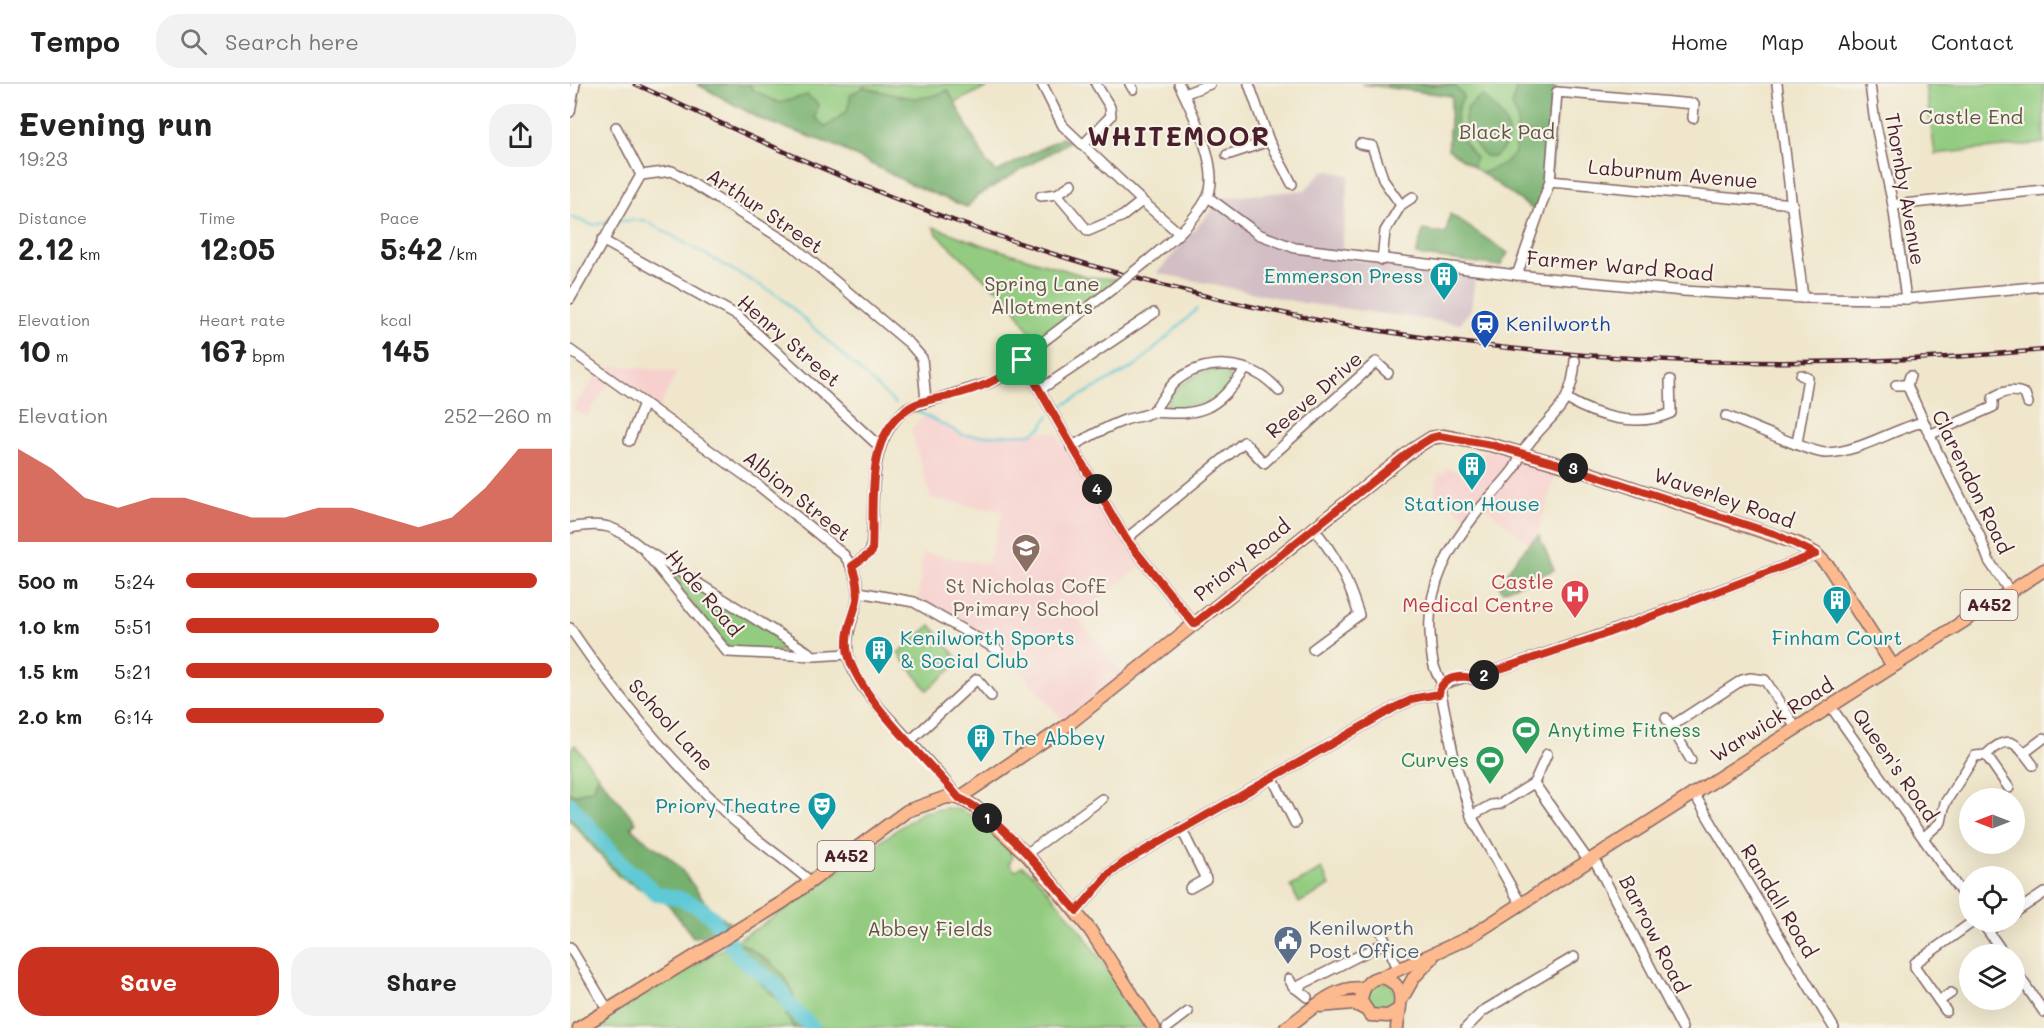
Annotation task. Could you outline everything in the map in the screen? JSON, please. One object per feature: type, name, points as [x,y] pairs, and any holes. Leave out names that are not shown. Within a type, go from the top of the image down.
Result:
[{"type":"main road","name":"Priory Road","points":[[959,798],[1059,731],[1421,443],[1443,436],[1522,453]]},
{"type":"main road","name":"Waverley Road","points":[[1522,453],[1777,535],[1816,554],[1829,567],[1893,666]]},
{"type":"main road","name":"Warwick Road","points":[[1435,955],[1831,707],[2044,570]]},
{"type":"main road","points":[[959,798],[974,806],[1026,854],[1077,911],[1154,1028]]},
{"type":"main road","name":"A452","points":[[579,1028],[739,930],[811,882],[907,811],[935,799],[959,798]]},
{"type":"main road","points":[[1364,988],[1361,1001],[1378,1023],[1388,1017],[1400,1004],[1414,977],[1435,955]]},
{"type":"main road","points":[[1286,1028],[1319,1006],[1328,997],[1346,989],[1364,988],[1379,977],[1435,955]]},
{"type":"main road","points":[[1379,977],[1398,986],[1400,1004],[1397,1028]]},
{"type":"main road","points":[[1319,1006],[1353,1003],[1365,1009]]},
{"type":"street","points":[[570,112],[575,84]]},
{"type":"street","points":[[1042,84],[1063,126],[1179,233]]},
{"type":"street","points":[[1083,145],[1111,116],[1110,108],[1098,84]]},
{"type":"street","points":[[852,566],[872,552],[874,473],[880,447],[888,428],[897,416],[908,408],[926,401],[989,383],[1007,375],[1022,360],[1179,233],[1208,197],[1212,173],[1179,84]]},
{"type":"street","points":[[1184,94],[1210,84]]},
{"type":"street","points":[[1249,84],[1269,141],[1292,184]]},
{"type":"street","points":[[1777,84],[1803,298]]},
{"type":"street","name":"Thornby Avenue","points":[[1869,84],[1893,205],[1906,300]]},
{"type":"street","points":[[1517,275],[1550,181],[1557,92],[1694,101],[1693,118]]},
{"type":"street","points":[[570,299],[641,175],[616,127]]},
{"type":"street","points":[[1227,155],[1269,141]]},
{"type":"street","points":[[1360,144],[1375,145],[1384,181],[1401,205]]},
{"type":"street","name":"Arthur Street","points":[[641,175],[672,171],[792,245],[910,344],[922,358],[926,401]]},
{"type":"street","name":"Laburnum Avenue","points":[[1550,181],[1792,204]]},
{"type":"street","points":[[1041,196],[1057,194],[1072,184]]},
{"type":"street","points":[[1893,205],[2044,190]]},
{"type":"street","points":[[1057,194],[1085,234],[1124,216],[1142,201]]},
{"type":"street","name":"Farmer Ward Road","points":[[1208,197],[1258,234],[1301,249],[1517,275],[1683,291],[1803,298],[1906,300],[2044,286]]},
{"type":"street","points":[[1382,260],[1385,231],[1401,205],[1413,197]]},
{"type":"street","name":"Henry Street","points":[[602,240],[738,316],[880,447]]},
{"type":"street","points":[[1041,389],[1154,313]]},
{"type":"street","name":"Albion Street","points":[[570,350],[758,485],[829,541],[852,566],[859,592],[849,631],[848,654]]},
{"type":"street","points":[[1022,360],[1041,389],[1071,447],[1126,539],[1194,624]]},
{"type":"street","points":[[1443,684],[1433,667],[1430,645],[1429,618],[1435,584],[1464,531],[1515,467],[1522,453],[1567,399],[1573,387],[1575,360]]},
{"type":"street","name":"Reeve Drive","points":[[1126,539],[1244,442],[1264,463],[1376,362],[1388,373]]},
{"type":"street","points":[[1152,412],[1174,383],[1199,367],[1227,364],[1264,379],[1279,391]]},
{"type":"street","points":[[1071,447],[1125,420],[1152,412],[1186,413],[1216,404],[1234,387],[1245,370]]},
{"type":"street","points":[[1797,443],[1808,378],[1801,375]]},
{"type":"street","points":[[1567,399],[1583,409],[1634,422],[1658,419],[1671,413],[1670,380]]},
{"type":"street","name":"Clarendon Road","points":[[1896,385],[1908,380],[1923,422],[1979,534],[1989,561],[2010,592]]},
{"type":"street","points":[[1929,435],[1993,407],[1993,398],[2000,393],[2018,390],[2025,394],[2028,404]]},
{"type":"street","points":[[629,441],[644,403]]},
{"type":"street","points":[[1726,416],[1824,453],[1852,449],[1903,427],[1923,422]]},
{"type":"street","name":"Hyde Road","points":[[570,528],[599,523],[617,529],[642,548],[814,656]]},
{"type":"street","points":[[1313,528],[1334,553],[1346,576],[1359,615],[1313,649]]},
{"type":"street","name":"Hyde Road","points":[[642,548],[727,652],[814,656],[848,654]]},
{"type":"street","points":[[1443,684],[1466,677],[1479,681],[1488,673],[1600,636],[1816,554]]},
{"type":"street","points":[[859,592],[914,602],[998,650]]},
{"type":"street","name":"School Lane","points":[[570,628],[623,700],[711,797],[745,830],[811,882]]},
{"type":"street","points":[[848,654],[857,678],[870,697],[959,798]]},
{"type":"street","points":[[1691,760],[1670,722],[1742,680],[1750,678],[1765,681],[1796,728]]},
{"type":"street","points":[[910,741],[977,679],[991,696]]},
{"type":"street","points":[[1443,684],[1439,694],[1456,767],[1471,816],[1520,902]]},
{"type":"street","points":[[1077,911],[1109,874],[1126,861],[1181,828],[1416,698],[1439,694]]},
{"type":"street","name":"Queen's Road","points":[[1831,707],[1959,889]]},
{"type":"street","points":[[2024,753],[2044,738]]},
{"type":"street","points":[[1986,755],[2005,741],[2015,744],[2032,765]]},
{"type":"street","points":[[1475,814],[1491,805],[1500,804],[1534,783],[1547,754]]},
{"type":"street","points":[[1924,837],[1941,822],[1945,803],[1971,761],[1980,754],[1986,755],[2009,788]]},
{"type":"street","points":[[1272,777],[1295,823]]},
{"type":"street","name":"Barrow Road","points":[[1534,783],[1589,857],[1682,1028]]},
{"type":"street","name":"Randall Road","points":[[1693,792],[1834,1028]]},
{"type":"street","points":[[1026,854],[1101,799]]},
{"type":"street","points":[[1181,828],[1206,879],[1190,888]]},
{"type":"street","points":[[2025,906],[2044,893]]},
{"type":"street","points":[[1381,931],[1396,964]]},
{"type":"street","points":[[1946,1011],[1915,968],[1915,963],[1959,932]]},
{"type":"street","points":[[1988,932],[1997,944]]},
{"type":"street","points":[[1295,988],[1386,942]]},
{"type":"street","points":[[570,947],[608,1010]]},
{"type":"street","points":[[1466,1028],[1483,1011],[1575,957]]},
{"type":"street","points":[[1289,979],[1295,988],[1307,997]]},
{"type":"street","points":[[2025,985],[2044,1012]]},
{"type":"street","points":[[1939,1001],[1951,993]]},
{"type":"street","points":[[1167,1028],[1188,1012]]},
{"type":"shaded area","points":[[1324,170],[1349,175],[1341,258],[1475,277],[1471,309],[1460,324],[1303,303],[1157,273],[1222,198],[1305,190]]},
{"type":"shaded area","points":[[613,365],[677,372],[657,412],[612,379],[586,417],[573,409],[599,371],[606,375]]},
{"type":"shaded area","name":"St Nicholas CofE Primary School","points":[[927,414],[964,434],[1056,432],[1140,567],[1077,617],[1123,675],[1064,721],[1000,647],[918,598],[923,553],[988,564],[1003,511],[931,499],[911,429]]},
{"type":"shaded area","points":[[1485,449],[1559,465],[1536,538],[1529,543],[1480,502],[1467,517],[1441,497],[1434,495],[1439,473],[1444,474],[1446,468],[1462,472],[1463,477],[1480,467]]},
{"type":"green space","points":[[697,84],[994,84],[955,102],[983,159],[997,172],[1062,138],[1070,141],[977,196],[967,207],[913,185],[834,145],[763,120]]},
{"type":"green space","points":[[697,84],[749,84],[753,90],[779,103],[807,95],[818,104],[815,118],[826,127],[847,111],[851,94],[864,87],[917,98],[938,95],[948,90],[987,163],[997,172],[1062,138],[1070,141],[977,196],[967,207],[913,185],[834,145],[763,120]]},
{"type":"green space","name":"Black Pad","points":[[1361,84],[1552,84],[1557,92],[1538,213],[1448,149],[1452,96]]},
{"type":"green space","points":[[1388,84],[1454,85],[1464,96],[1459,106],[1456,122],[1461,136],[1476,158],[1472,166],[1448,149],[1452,96],[1386,87]]},
{"type":"green space","points":[[1517,84],[1552,84],[1557,92],[1554,135],[1517,132],[1518,118],[1512,106]]},
{"type":"green space","name":"Castle End","points":[[1925,84],[2044,84],[2044,143],[1935,154]]},
{"type":"green space","points":[[1483,96],[1503,118],[1508,134],[1507,142],[1494,157],[1485,156],[1468,132],[1466,124],[1465,116],[1468,109],[1473,102]]},
{"type":"green space","points":[[1517,137],[1554,141],[1550,181],[1538,213],[1482,173],[1503,164],[1515,153]]},
{"type":"green space","points":[[1450,214],[1508,253],[1500,266],[1416,255],[1423,230],[1446,234]]},
{"type":"green space","name":"Spring Lane Allotments","points":[[933,227],[1088,277],[1118,279],[1036,342],[1003,290],[993,287],[937,234]]},
{"type":"green space","points":[[1213,369],[1228,371],[1230,382],[1226,391],[1219,398],[1197,406],[1165,407],[1173,393],[1184,383]]},
{"type":"green space","points":[[1539,535],[1554,570],[1502,591],[1499,584],[1512,564]]},
{"type":"green space","points":[[659,563],[802,652],[730,650]]},
{"type":"green space","points":[[931,625],[960,662],[927,690],[898,653]]},
{"type":"green space","points":[[575,745],[598,776],[593,789],[575,795],[570,794],[570,749]]},
{"type":"green space","points":[[598,776],[636,822],[631,827],[671,859],[686,875],[705,902],[730,922],[707,936],[693,937],[668,904],[619,877],[570,820],[570,794],[575,795],[593,789]]},
{"type":"green space","name":"Abbey Fields","points":[[956,809],[975,818],[1001,840],[1013,857],[1009,864],[1015,871],[1022,866],[1035,875],[1079,928],[1123,992],[1129,1009],[1136,1014],[1145,1028],[589,1028],[764,924],[922,812]]},
{"type":"green space","points":[[1322,869],[1330,886],[1299,903],[1291,886]]},
{"type":"green space","points":[[740,943],[780,971],[791,987],[794,997],[783,1005],[728,951]]},
{"type":"green space","points":[[1374,982],[1392,983],[1396,1004],[1385,1011],[1372,1008],[1366,998]]},
{"type":"green space","points":[[800,1008],[821,1028],[794,1028],[786,1015]]},
{"type":"waterway","points":[[570,217],[593,225],[610,222]]},
{"type":"waterway","points":[[619,221],[644,220],[779,296],[896,404]]},
{"type":"waterway","points":[[1058,408],[1137,365],[1197,309]]},
{"type":"waterway","points":[[917,411],[963,435],[981,436],[1031,434],[1042,427],[1049,415]]},
{"type":"waterway","points":[[570,804],[629,872],[636,874],[656,894],[678,898],[699,907],[713,918],[740,958],[779,987],[791,1007],[813,1028]]},
{"type":"railway","points":[[635,84],[835,174],[958,222],[1091,265],[1224,300],[1358,327],[1494,346],[1630,358],[1767,362],[1905,359],[2044,350]]},
{"type":"place","name":"Emmerson Press","points":[[1444,302]]},
{"type":"place","name":"Kenilworth","points":[[1485,350]]},
{"type":"place","name":"Station House","points":[[1472,492]]},
{"type":"place","name":"St Nicholas CofE Primary School","points":[[1026,574]]},
{"type":"place","name":"Castle Medical Centre","points":[[1575,620]]},
{"type":"place","name":"Finham Court","points":[[1837,626]]},
{"type":"place","name":"Kenilworth Sports & Social Club","points":[[879,676]]},
{"type":"place","name":"Anytime Fitness","points":[[1526,756]]},
{"type":"place","name":"The Abbey","points":[[981,764]]},
{"type":"place","name":"Curves","points":[[1490,786]]},
{"type":"place","name":"Priory Theatre","points":[[822,832]]},
{"type":"place","name":"Kenilworth Post Office","points":[[1288,966]]},
{"type":"district","name":"WHITEMOOR","points":[[1179,137]]},
{"type":"route","points":[[1022,360],[1041,389],[1071,447],[1126,539],[1194,624],[1421,443],[1439,436],[1492,445],[1560,464],[1777,535],[1800,544],[1816,554],[1600,636],[1488,673],[1479,681],[1466,677],[1446,681],[1441,686],[1439,694],[1416,698],[1396,707],[1126,861],[1109,874],[1077,911],[1003,831],[974,806],[959,798],[870,697],[851,666],[847,647],[859,592],[852,566],[872,552],[874,473],[880,447],[888,428],[897,416],[908,408],[989,383],[1007,375],[1022,360]]}]
